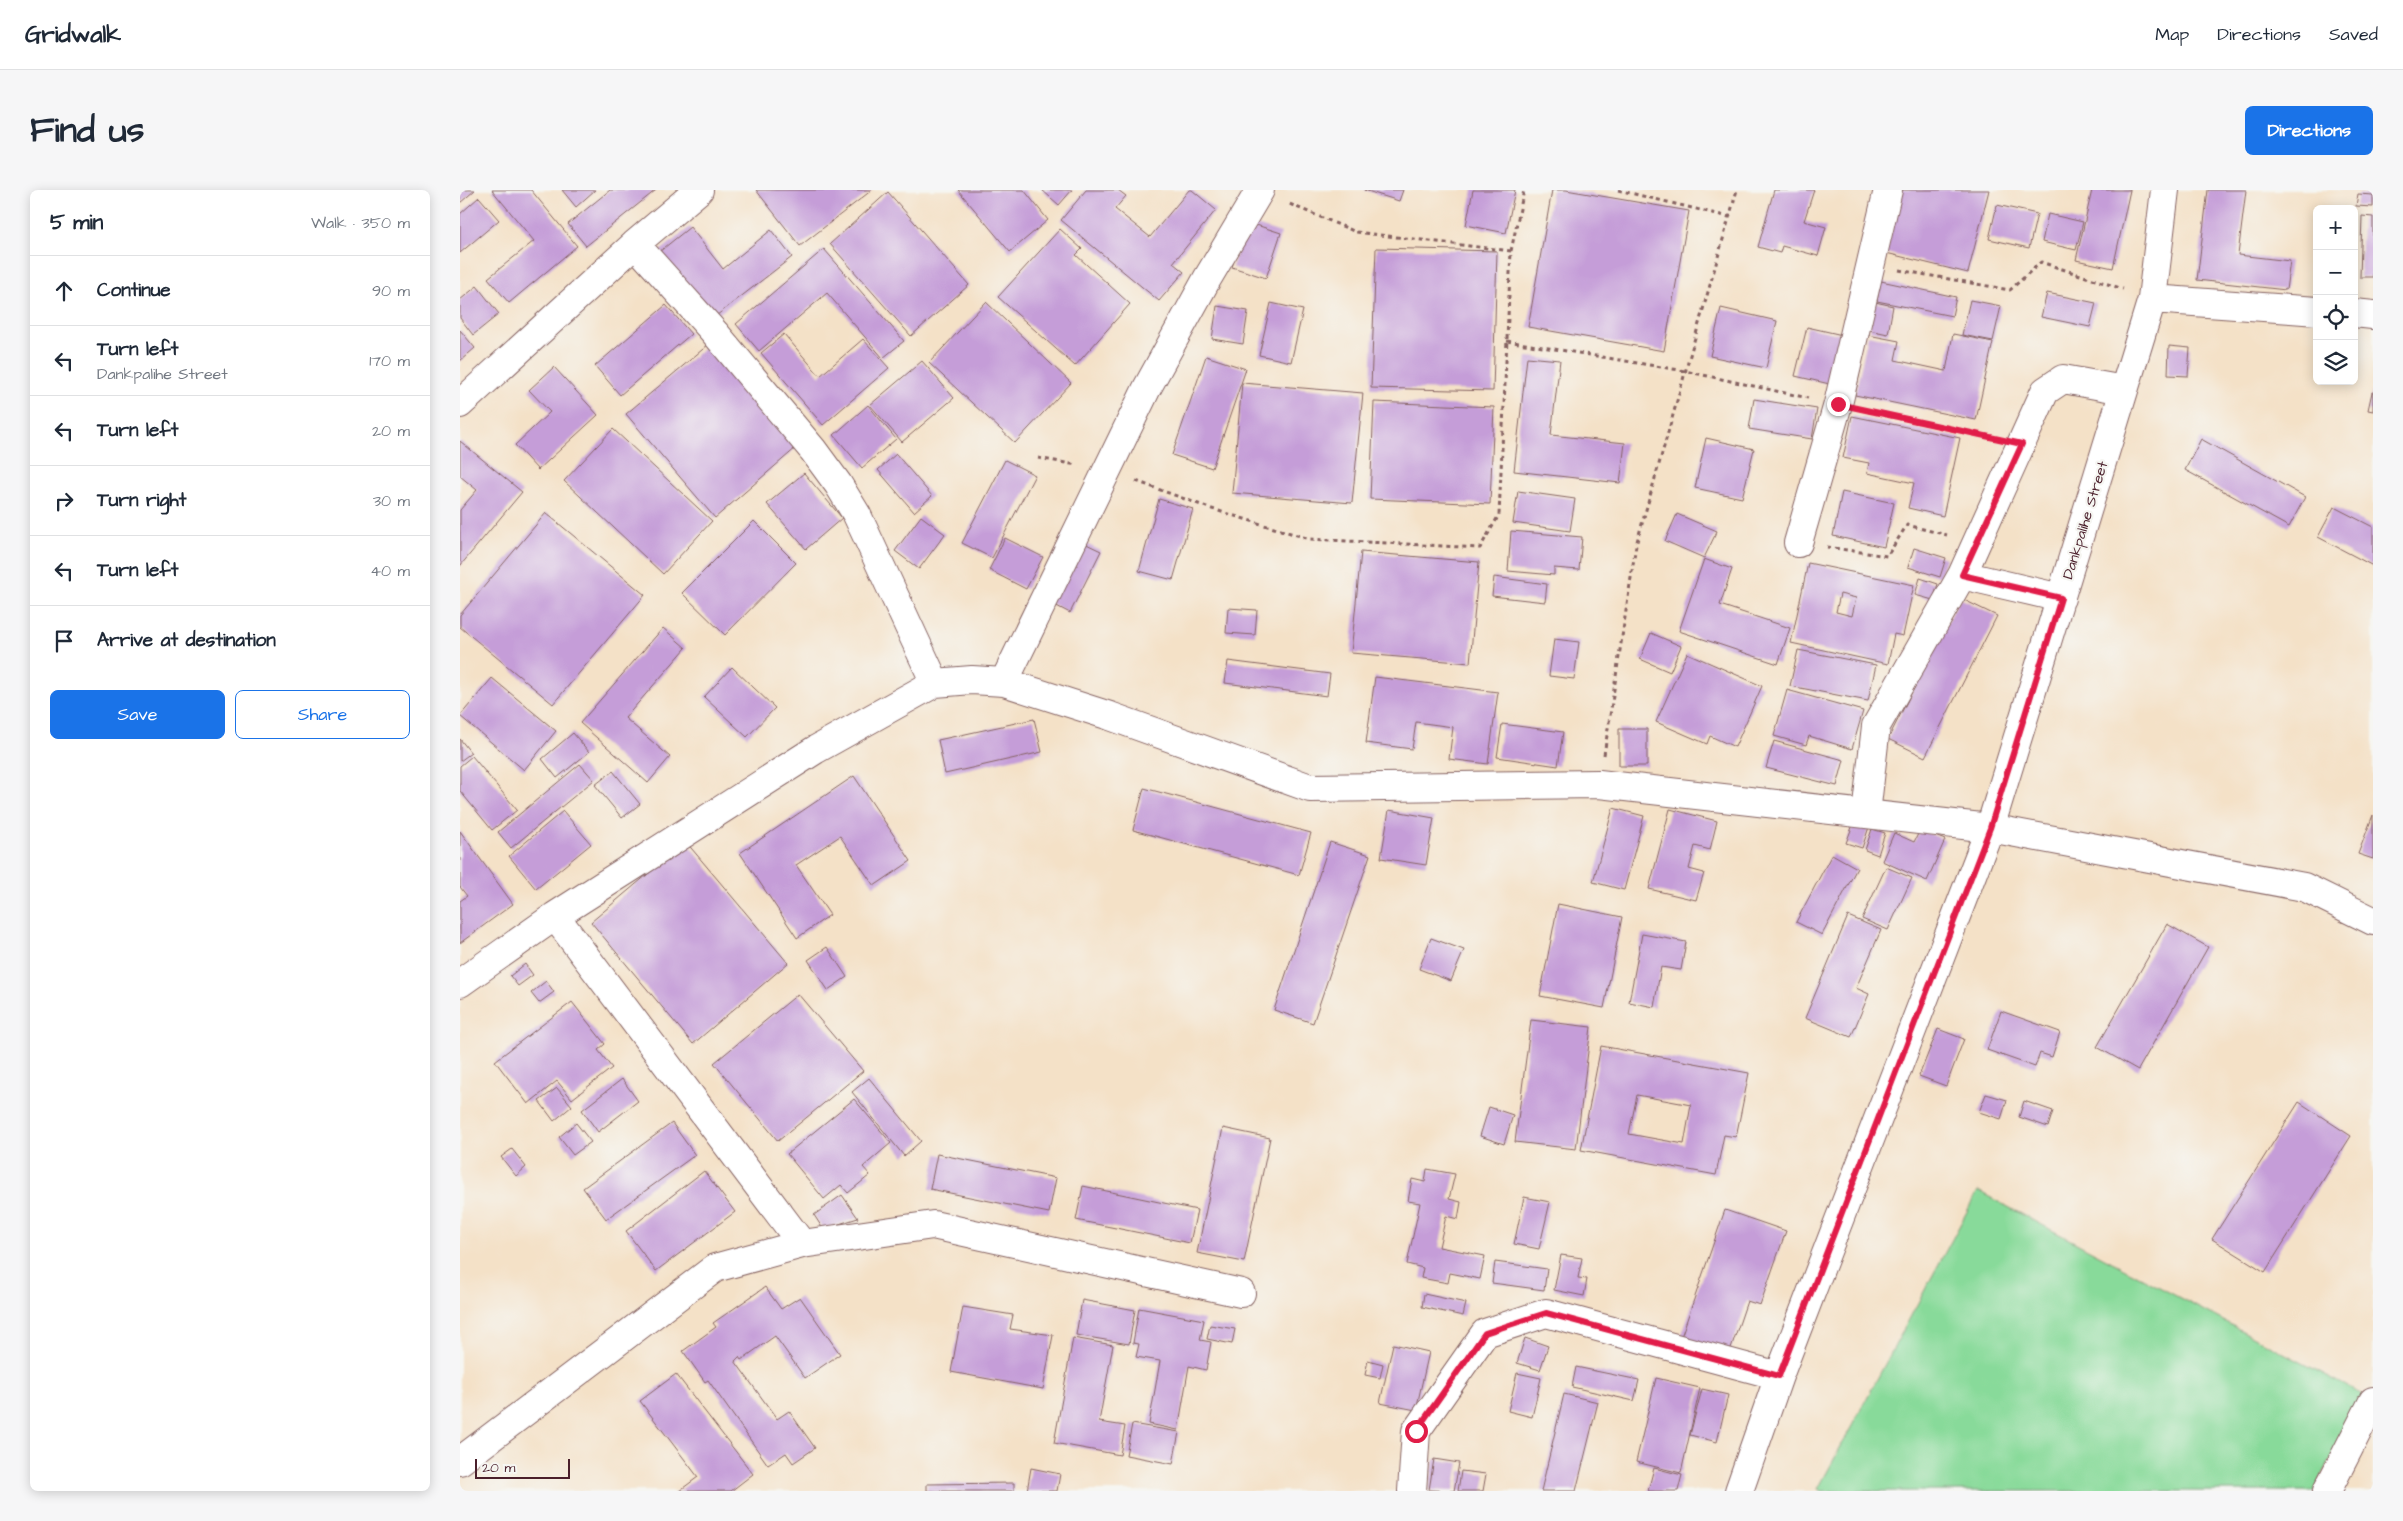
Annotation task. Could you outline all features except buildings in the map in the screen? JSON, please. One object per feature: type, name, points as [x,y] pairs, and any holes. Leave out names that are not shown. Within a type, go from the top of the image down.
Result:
[{"type":"street","points":[[460,404],[635,244],[699,190]]},
{"type":"street","points":[[1798,543],[1838,404],[1888,190]]},
{"type":"street","name":"Dankpalihe Street","points":[[1739,1491],[1779,1376],[1990,828],[2152,299],[2165,190]]},
{"type":"street","points":[[1004,682],[1147,388],[1260,191]]},
{"type":"street","points":[[635,244],[715,334],[813,450],[838,484],[857,515],[935,684]]},
{"type":"street","points":[[2152,299],[2313,311]]},
{"type":"street","points":[[2358,313],[2373,315]]},
{"type":"street","points":[[1866,814],[1876,726],[1962,575],[2045,391],[2063,379],[2124,390]]},
{"type":"street","points":[[1962,575],[2061,598]]},
{"type":"street","points":[[460,983],[556,916],[815,750],[935,684],[972,680],[1004,682],[1110,716],[1310,788],[1600,784],[1990,828],[2304,886],[2373,921]]},
{"type":"street","points":[[556,916],[802,1244]]},
{"type":"street","points":[[460,1461],[715,1268],[802,1244],[933,1225],[1241,1294]]},
{"type":"street","points":[[1412,1491],[1416,1431],[1485,1333],[1546,1313],[1779,1376]]},
{"type":"street","points":[[2327,1491],[2373,1401]]},
{"type":"path","points":[[1038,458],[1106,470],[1212,509],[1310,539],[1480,548],[1499,514],[1511,251],[1524,190]]},
{"type":"path","points":[[1618,190],[1729,217]]},
{"type":"path","points":[[1600,784],[1636,545],[1737,190]]},
{"type":"path","points":[[1260,191],[1356,232],[1511,251]]},
{"type":"path","points":[[1869,265],[2010,290],[2041,262],[2152,299]]},
{"type":"path","points":[[1506,341],[1685,371],[2022,444]]},
{"type":"path","points":[[1798,543],[1887,556],[1907,525],[1977,542]]},
{"type":"green space","points":[[1978,1191],[2365,1396],[2314,1491],[1821,1491],[1818,1489]]},
{"type":"route","points":[[1416,1431],[1485,1333],[1546,1313],[1779,1376],[1990,828],[2061,598],[1962,575],[2022,444],[1838,404]]}]
